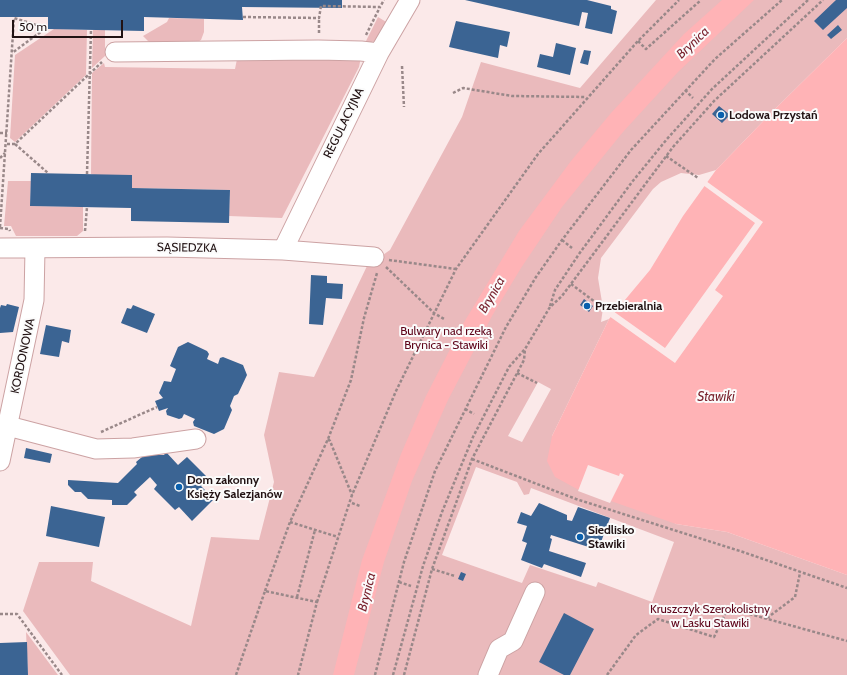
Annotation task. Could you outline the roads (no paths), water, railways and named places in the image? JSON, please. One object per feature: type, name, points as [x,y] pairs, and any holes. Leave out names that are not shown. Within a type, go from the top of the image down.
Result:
[{"type":"street","name":"REGULACYJNA","points":[[283,250],[370,52],[410,0]]},
{"type":"street","points":[[115,52],[370,52]]},
{"type":"street","name":"SĄSIEDZKA","points":[[0,248],[167,247],[283,250],[378,259]]},
{"type":"street","name":"KORDONOWA","points":[[0,461],[34,300],[35,248]]},
{"type":"street","points":[[8,426],[96,449],[133,448],[196,439]]},
{"type":"street","points":[[488,675],[499,650],[513,641],[535,592]]},
{"type":"water","name":"Brynica","points":[[722,0],[754,0],[678,72],[623,132],[562,207],[521,268],[492,316],[448,400],[412,481],[384,562],[354,675],[333,675],[362,560],[401,454],[426,396],[463,324],[519,231],[571,161],[611,113],[684,34]]},
{"type":"water","name":"Stawiki","points":[[847,38],[847,575],[727,532],[676,524],[577,489],[555,477],[547,461],[552,436],[609,319],[650,270],[683,216],[716,170]]},
{"type":"place","name":"Lodowa Przystań","points":[[721,115]]},
{"type":"place","name":"Przebieralnia","points":[[587,306]]},
{"type":"place","name":"Dom zakonny Księży Salezjanów","points":[[179,487]]},
{"type":"place","name":"Siedlisko Stawiki","points":[[580,537]]},
{"type":"park label","name":"Bulwary nad rzeką Brynica - Stawiki","points":[[446,338]]},
{"type":"park label","name":"Kruszczyk Szerokolistny w Lasku Stawiki","points":[[710,616]]}]
